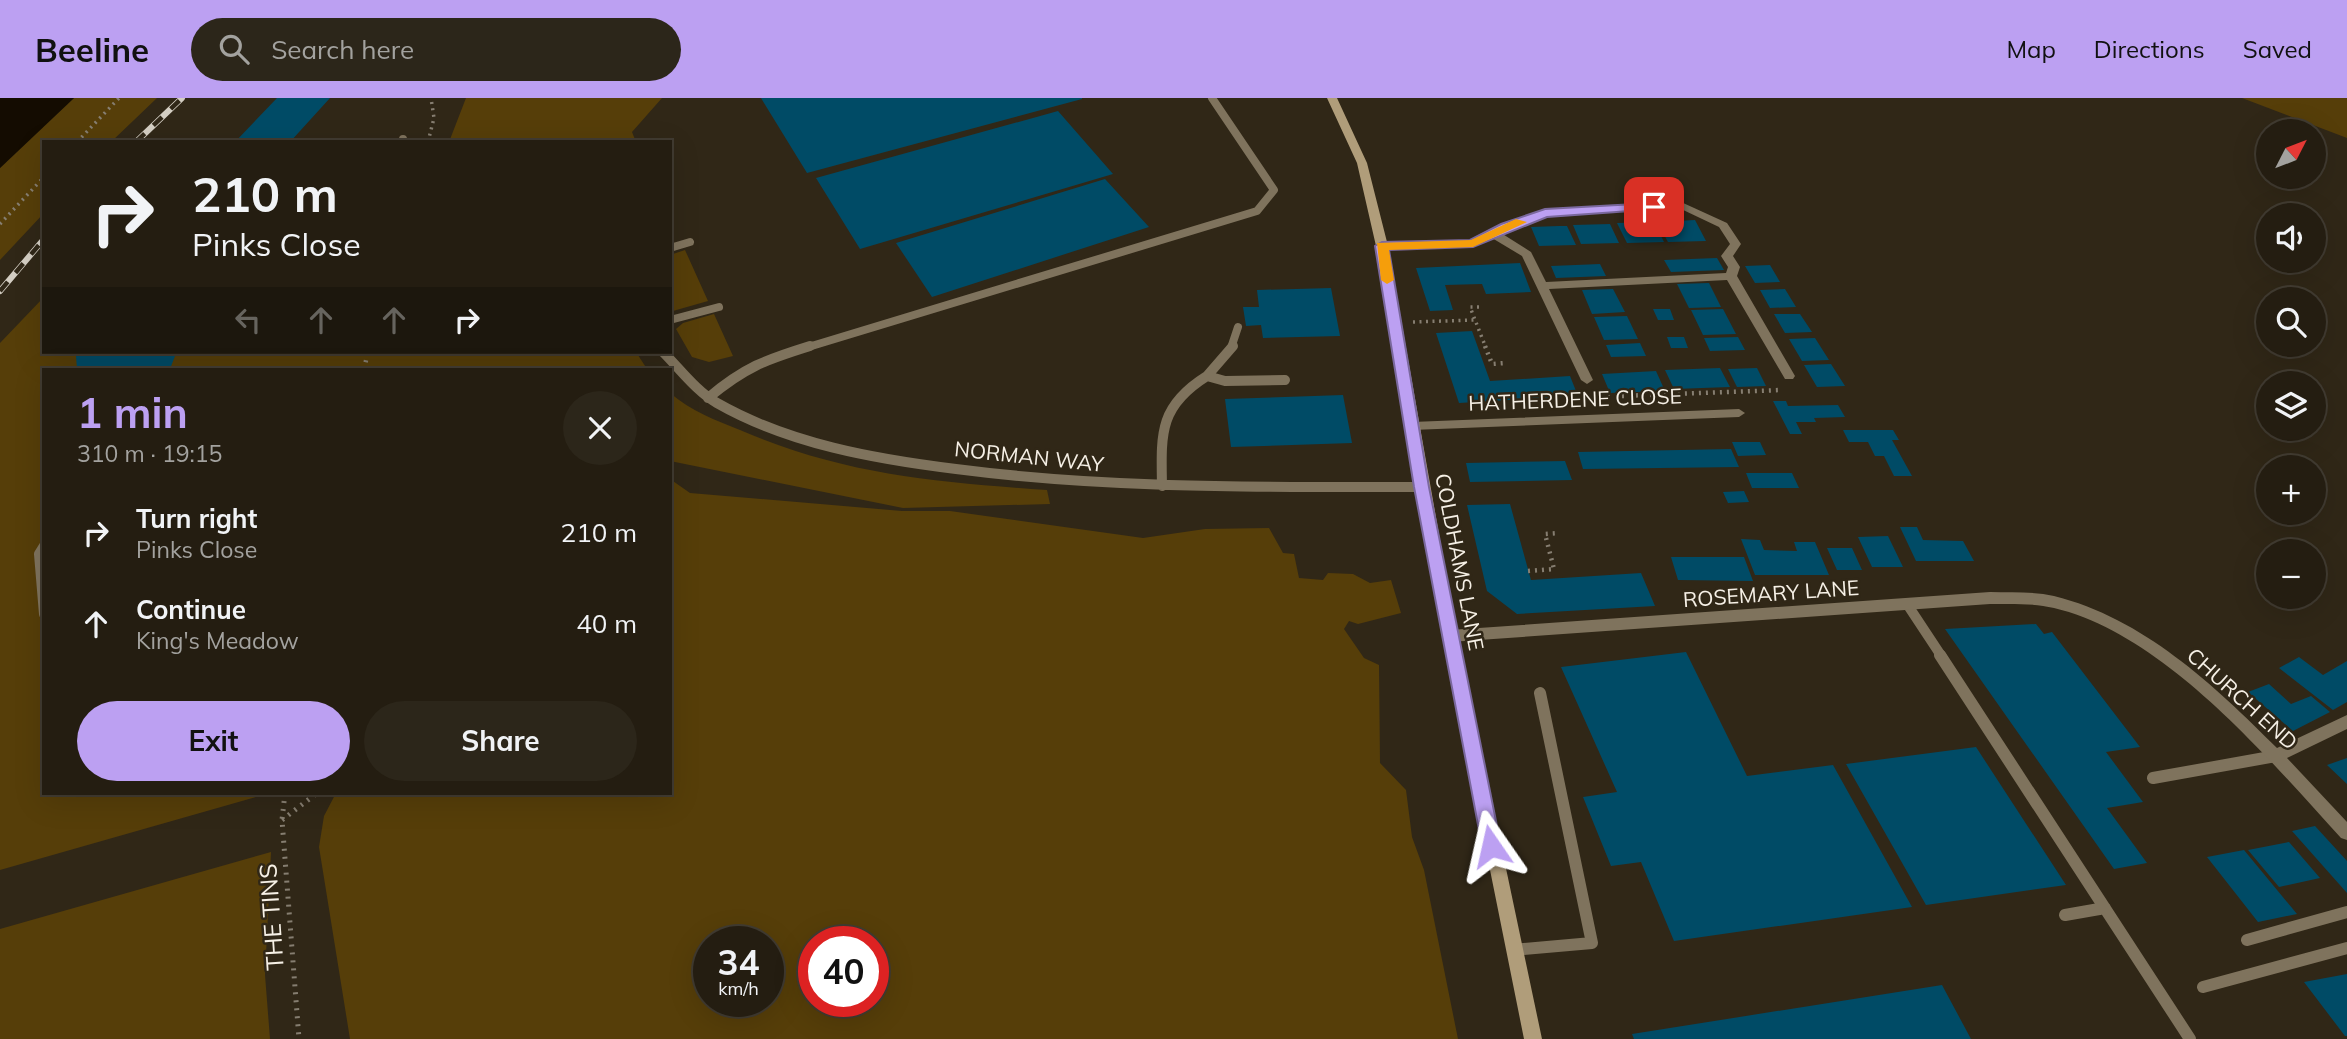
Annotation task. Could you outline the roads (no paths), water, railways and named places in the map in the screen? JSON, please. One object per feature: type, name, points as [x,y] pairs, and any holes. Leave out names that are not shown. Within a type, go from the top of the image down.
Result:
[{"type":"street","name":"COLDHAMS LANE","points":[[1332,98],[1362,163],[1382,246],[1450,636],[1533,1039]]},
{"type":"street","points":[[1382,246],[1473,243],[1545,213],[1681,205],[1723,225],[1737,244],[1727,256],[1734,267],[1731,276],[1789,376]]},
{"type":"street","points":[[1492,233],[1527,254],[1587,380]]},
{"type":"street","points":[[1543,286],[1731,276]]},
{"type":"street","name":"HATHERDENE CLOSE","points":[[1412,426],[1739,414]]},
{"type":"street","name":"ROSEMARY LANE","points":[[1450,636],[2003,599],[2053,602],[2094,615]]},
{"type":"street","name":"CHURCH END","points":[[2094,615],[2135,638],[2176,666],[2276,756],[2347,833]]},
{"type":"street","points":[[2276,756],[2347,722]]},
{"type":"lane","points":[[708,398],[739,372],[760,362],[1257,211],[1274,190],[1212,98]]},
{"type":"lane","points":[[672,247],[690,242]]},
{"type":"lane","points":[[672,319],[719,306]]},
{"type":"lane","points":[[1162,486],[1164,417],[1179,394],[1207,376],[1233,346],[1238,327]]},
{"type":"lane","name":"NORMAN WAY","points":[[665,354],[687,380],[708,398],[730,411],[783,433],[882,458],[996,475],[1076,483],[1422,487]]},
{"type":"lane","points":[[1207,376],[1225,381],[1285,380]]},
{"type":"lane","points":[[42,549],[39,554],[42,590]]},
{"type":"lane","points":[[1907,604],[2190,1039]]},
{"type":"lane","points":[[1513,950],[1592,943],[1539,693]]},
{"type":"lane","points":[[2153,778],[2276,756]]},
{"type":"lane","points":[[2065,915],[2105,908]]},
{"type":"lane","points":[[2247,940],[2347,912]]},
{"type":"lane","points":[[2203,987],[2347,948]]},
{"type":"railway","points":[[138,140],[182,98]]},
{"type":"railway","points":[[0,291],[42,241]]}]
